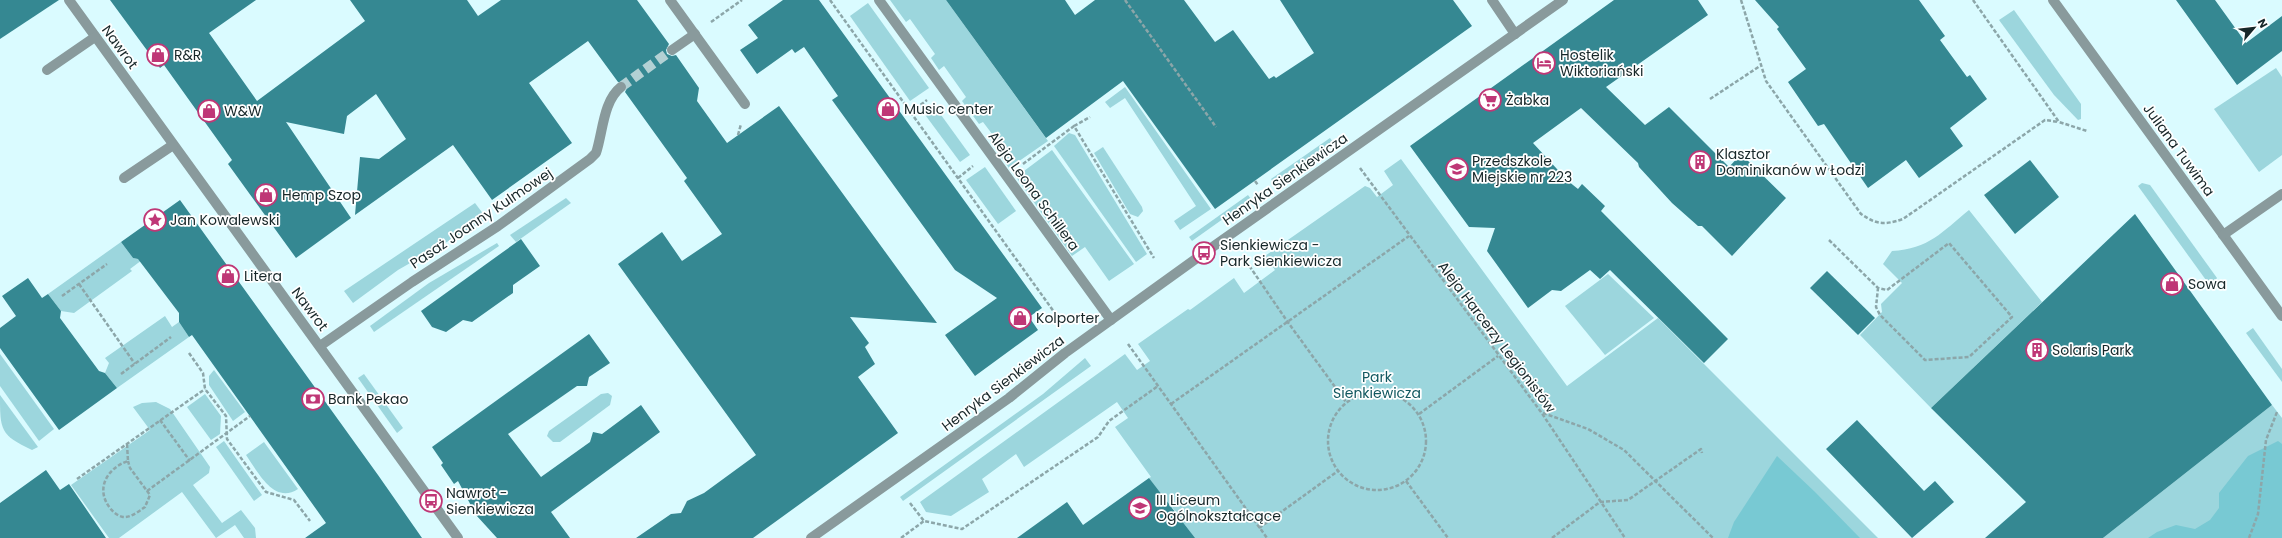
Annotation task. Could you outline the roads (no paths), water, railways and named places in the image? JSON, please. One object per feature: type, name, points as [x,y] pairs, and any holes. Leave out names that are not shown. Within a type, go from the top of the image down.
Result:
[{"type":"street","name":"Nawrot","points":[[69,0],[458,538]]},
{"type":"street","points":[[670,0],[745,104]]},
{"type":"street","name":"Aleja Leona Schillera","points":[[879,0],[1111,320]]},
{"type":"street","points":[[1492,0],[1515,34]]},
{"type":"street","name":"Henryka Sienkiewicza","points":[[811,538],[1008,398],[1111,320],[1563,0]]},
{"type":"street","name":"Juliana Tuwima","points":[[2053,0],[2282,316]]},
{"type":"street","points":[[672,50],[695,34]]},
{"type":"street","points":[[47,70],[95,37]]},
{"type":"street","name":"Pasaż Joanny Kulmowej","points":[[320,346],[412,282],[498,226],[590,159],[596,153],[609,102],[615,92],[621,87]]},
{"type":"street","points":[[124,178],[173,145]]},
{"type":"street","points":[[2223,235],[2282,194]]},
{"type":"tunnel","points":[[621,87],[672,50]]},
{"type":"place","name":"R&R","points":[[158,55]]},
{"type":"place","name":"Hostelik Wiktoriański","points":[[1544,63]]},
{"type":"place","name":"Żabka","points":[[1490,100]]},
{"type":"place","name":"Music center","points":[[888,109]]},
{"type":"place","name":"W&W","points":[[209,111]]},
{"type":"place","name":"Klasztor Dominikanów w Łodzi","points":[[1700,162]]},
{"type":"place","name":"Przedszkole Miejskie nr 223","points":[[1457,169]]},
{"type":"place","name":"Hemp Szop","points":[[266,195]]},
{"type":"place","name":"Jan Kowalewski","points":[[155,220]]},
{"type":"place","name":"Sienkiewicza - Park Sienkiewicza","points":[[1204,253]]},
{"type":"place","name":"Litera","points":[[228,276]]},
{"type":"place","name":"Sowa","points":[[2172,284]]},
{"type":"place","name":"Kolporter","points":[[1020,318]]},
{"type":"place","name":"Solaris Park","points":[[2037,350]]},
{"type":"place","name":"Bank Pekao","points":[[313,399]]},
{"type":"place","name":"Nawrot - Sienkiewicza","points":[[431,501]]},
{"type":"place","name":"III Liceum Ogólnokształcące","points":[[1140,508]]},
{"type":"park label","name":"Park Sienkiewicza","points":[[1377,386]]}]
